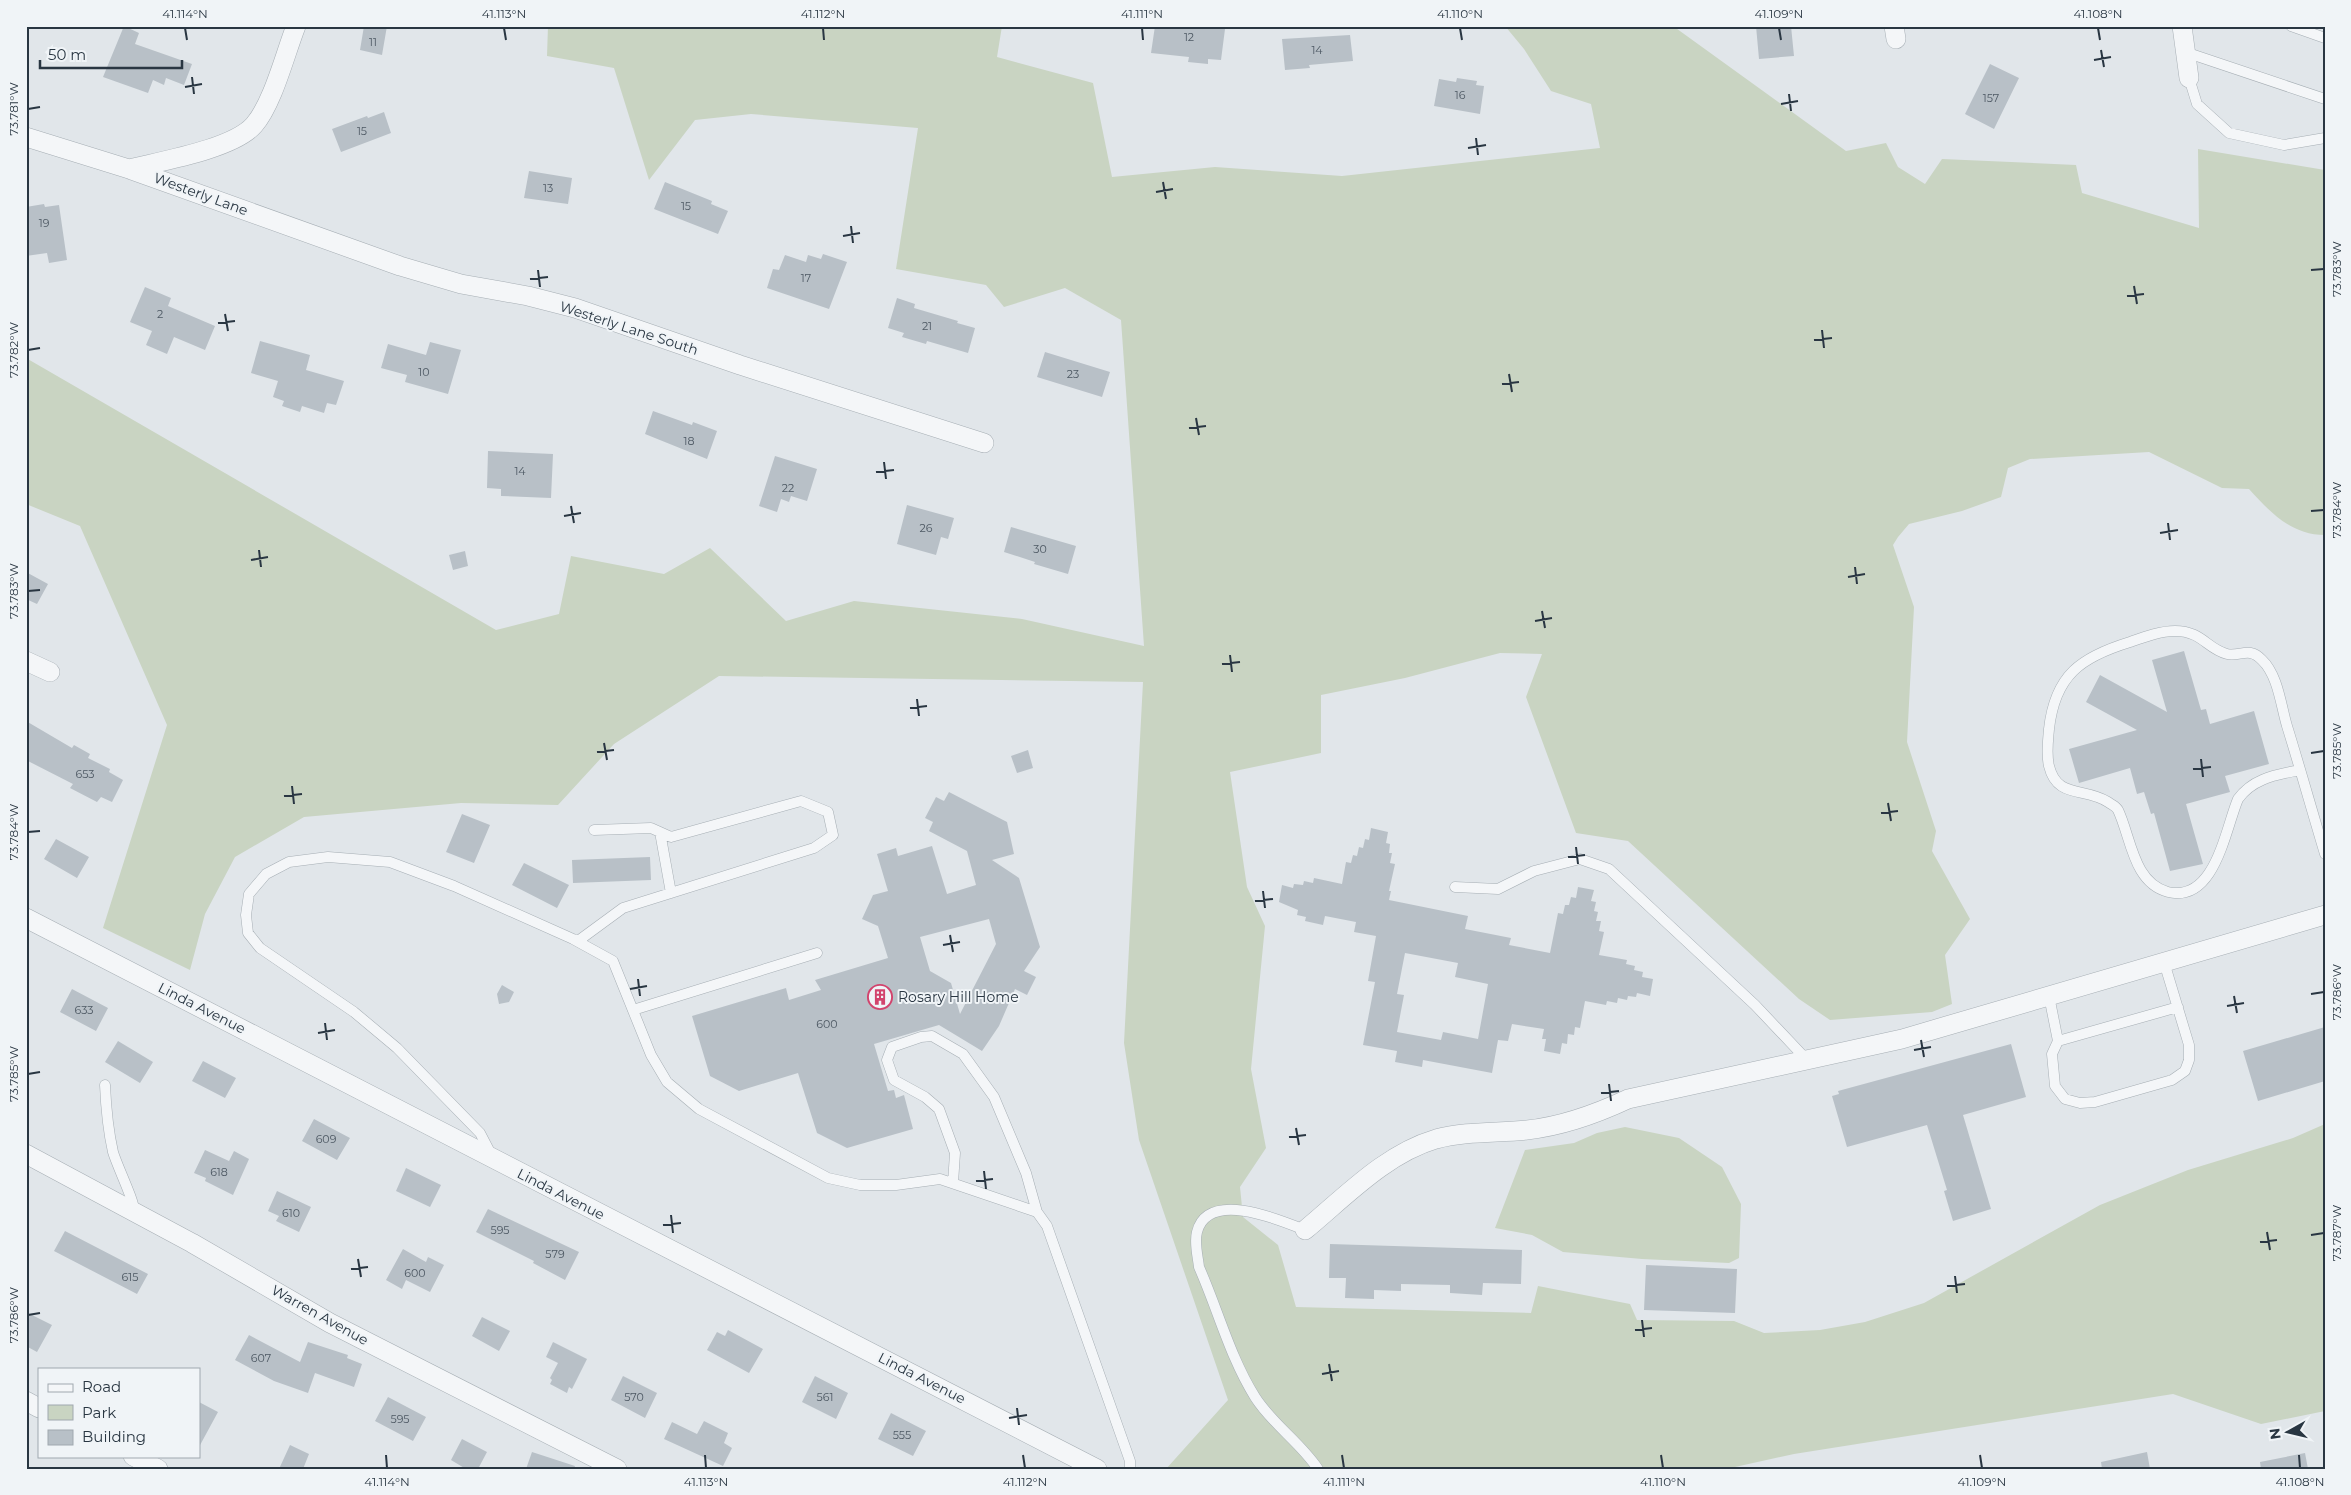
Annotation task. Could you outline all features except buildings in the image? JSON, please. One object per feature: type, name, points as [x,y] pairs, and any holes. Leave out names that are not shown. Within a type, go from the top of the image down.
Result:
[{"type":"street","name":"Westerly Lane","points":[[129,169],[201,151],[242,135],[254,125],[266,106],[296,26]]},
{"type":"street","points":[[2182,26],[2189,78]]},
{"type":"street","name":"Westerly Lane","points":[[26,137],[129,169],[273,220]]},
{"type":"street","name":"Westerly Lane South","points":[[273,220],[400,266],[461,284],[528,296],[576,308],[740,365],[984,443]]},
{"type":"street","points":[[26,661],[50,672]]},
{"type":"street","points":[[1305,1230],[1405,1151],[1436,1139],[1468,1133],[1528,1130],[1562,1124],[1596,1114],[1628,1099],[1902,1039],[2325,915]]},
{"type":"street","name":"Linda Avenue","points":[[26,918],[495,1161],[1097,1469]]},
{"type":"street","name":"Warren Avenue","points":[[26,1154],[82,1182],[330,1322],[617,1469]]},
{"type":"street","points":[[26,1401],[38,1407]]},
{"type":"street","points":[[137,1458],[158,1469]]},
{"type":"lane","points":[[2291,26],[2325,38]]},
{"type":"lane","points":[[2185,52],[2325,99]]},
{"type":"lane","points":[[2189,78],[2197,104],[2229,133],[2284,145],[2325,138]]},
{"type":"lane","points":[[2300,770],[2263,779],[2246,788],[2238,799],[2212,872],[2196,888],[2186,892],[2174,893],[2162,890],[2146,880],[2136,860],[2116,808],[2096,794],[2063,789],[2054,779],[2049,765],[2048,745],[2052,706],[2065,679],[2101,651],[2150,635],[2175,631],[2198,635],[2212,647],[2228,654],[2247,651],[2262,659],[2271,674],[2300,770],[2325,854]]},
{"type":"lane","points":[[578,941],[623,908],[814,848],[833,835],[828,812],[801,801],[671,836],[651,828],[594,830]]},
{"type":"lane","points":[[660,832],[670,893]]},
{"type":"lane","points":[[495,1161],[480,1134],[397,1048],[354,1012],[260,948],[248,933],[246,915],[250,894],[266,874],[289,862],[328,857],[390,862],[454,886],[578,941],[613,961],[651,1055],[667,1082],[699,1109],[828,1178],[860,1185],[896,1185],[940,1179],[1037,1212]]},
{"type":"lane","points":[[1455,887],[1498,889],[1534,871],[1580,859],[1609,869],[1755,1005],[1807,1060]]},
{"type":"lane","points":[[633,1010],[817,953]]},
{"type":"lane","points":[[2049,996],[2058,1041],[2052,1054],[2054,1086],[2065,1098],[2080,1103],[2095,1102],[2172,1080],[2185,1071],[2189,1060],[2189,1045],[2164,962]]},
{"type":"lane","points":[[2058,1041],[2178,1007]]},
{"type":"lane","points":[[953,1183],[955,1154],[939,1109],[925,1097],[894,1080],[887,1060],[892,1047],[921,1037],[932,1036],[963,1054],[994,1097],[1026,1173],[1037,1212],[1047,1226],[1130,1461],[1130,1469]]},
{"type":"lane","points":[[105,1085],[106,1113],[114,1153],[126,1189],[134,1205],[134,1212]]},
{"type":"lane","points":[[1305,1230],[1246,1211],[1223,1210],[1206,1218],[1197,1232],[1197,1250],[1199,1268],[1239,1368],[1256,1399],[1280,1427],[1308,1454],[1318,1469]]},
{"type":"green space","points":[[548,26],[1002,26],[997,57],[1093,83],[1112,177],[1215,167],[1342,176],[1600,148],[1591,104],[1551,91],[1524,49],[1505,26],[1673,26],[1846,151],[1886,143],[1898,167],[1925,184],[1942,159],[2076,165],[2082,193],[2199,228],[2198,149],[2325,170],[2325,535],[2302,531],[2282,521],[2249,489],[2222,488],[2149,452],[2030,459],[2008,468],[2001,497],[1962,511],[1909,524],[1893,545],[1914,607],[1907,742],[1936,831],[1932,851],[1970,919],[1945,955],[1952,1004],[1932,1012],[1830,1020],[1799,999],[1628,841],[1576,833],[1526,697],[1542,654],[1500,653],[1405,678],[1321,695],[1321,753],[1230,772],[1247,887],[1265,926],[1251,1069],[1266,1148],[1240,1187],[1243,1217],[1278,1245],[1296,1307],[1531,1313],[1538,1286],[1630,1304],[1637,1320],[1734,1321],[1764,1333],[1820,1330],[1865,1322],[1924,1303],[2100,1205],[2188,1170],[2293,1138],[2325,1124],[2325,1411],[2261,1424],[2173,1394],[1794,1454],[1726,1469],[1166,1469],[1228,1400],[1139,1140],[1124,1043],[1143,682],[719,676],[614,744],[558,805],[461,803],[304,817],[235,857],[205,914],[190,970],[103,928],[167,725],[80,526],[26,504],[26,358],[496,630],[559,614],[571,556],[664,574],[710,548],[786,621],[854,601],[1022,619],[1144,646],[1121,320],[1065,288],[1004,307],[986,285],[896,269],[918,128],[751,114],[695,120],[649,180],[614,68],[547,56]]},
{"type":"green space","points":[[1625,1127],[1679,1138],[1722,1167],[1741,1204],[1739,1258],[1729,1263],[1642,1259],[1563,1252],[1532,1235],[1495,1228],[1525,1150],[1574,1143],[1597,1133]]},
{"type":"place","name":"Rosary Hill Home","points":[[880,997]]}]
